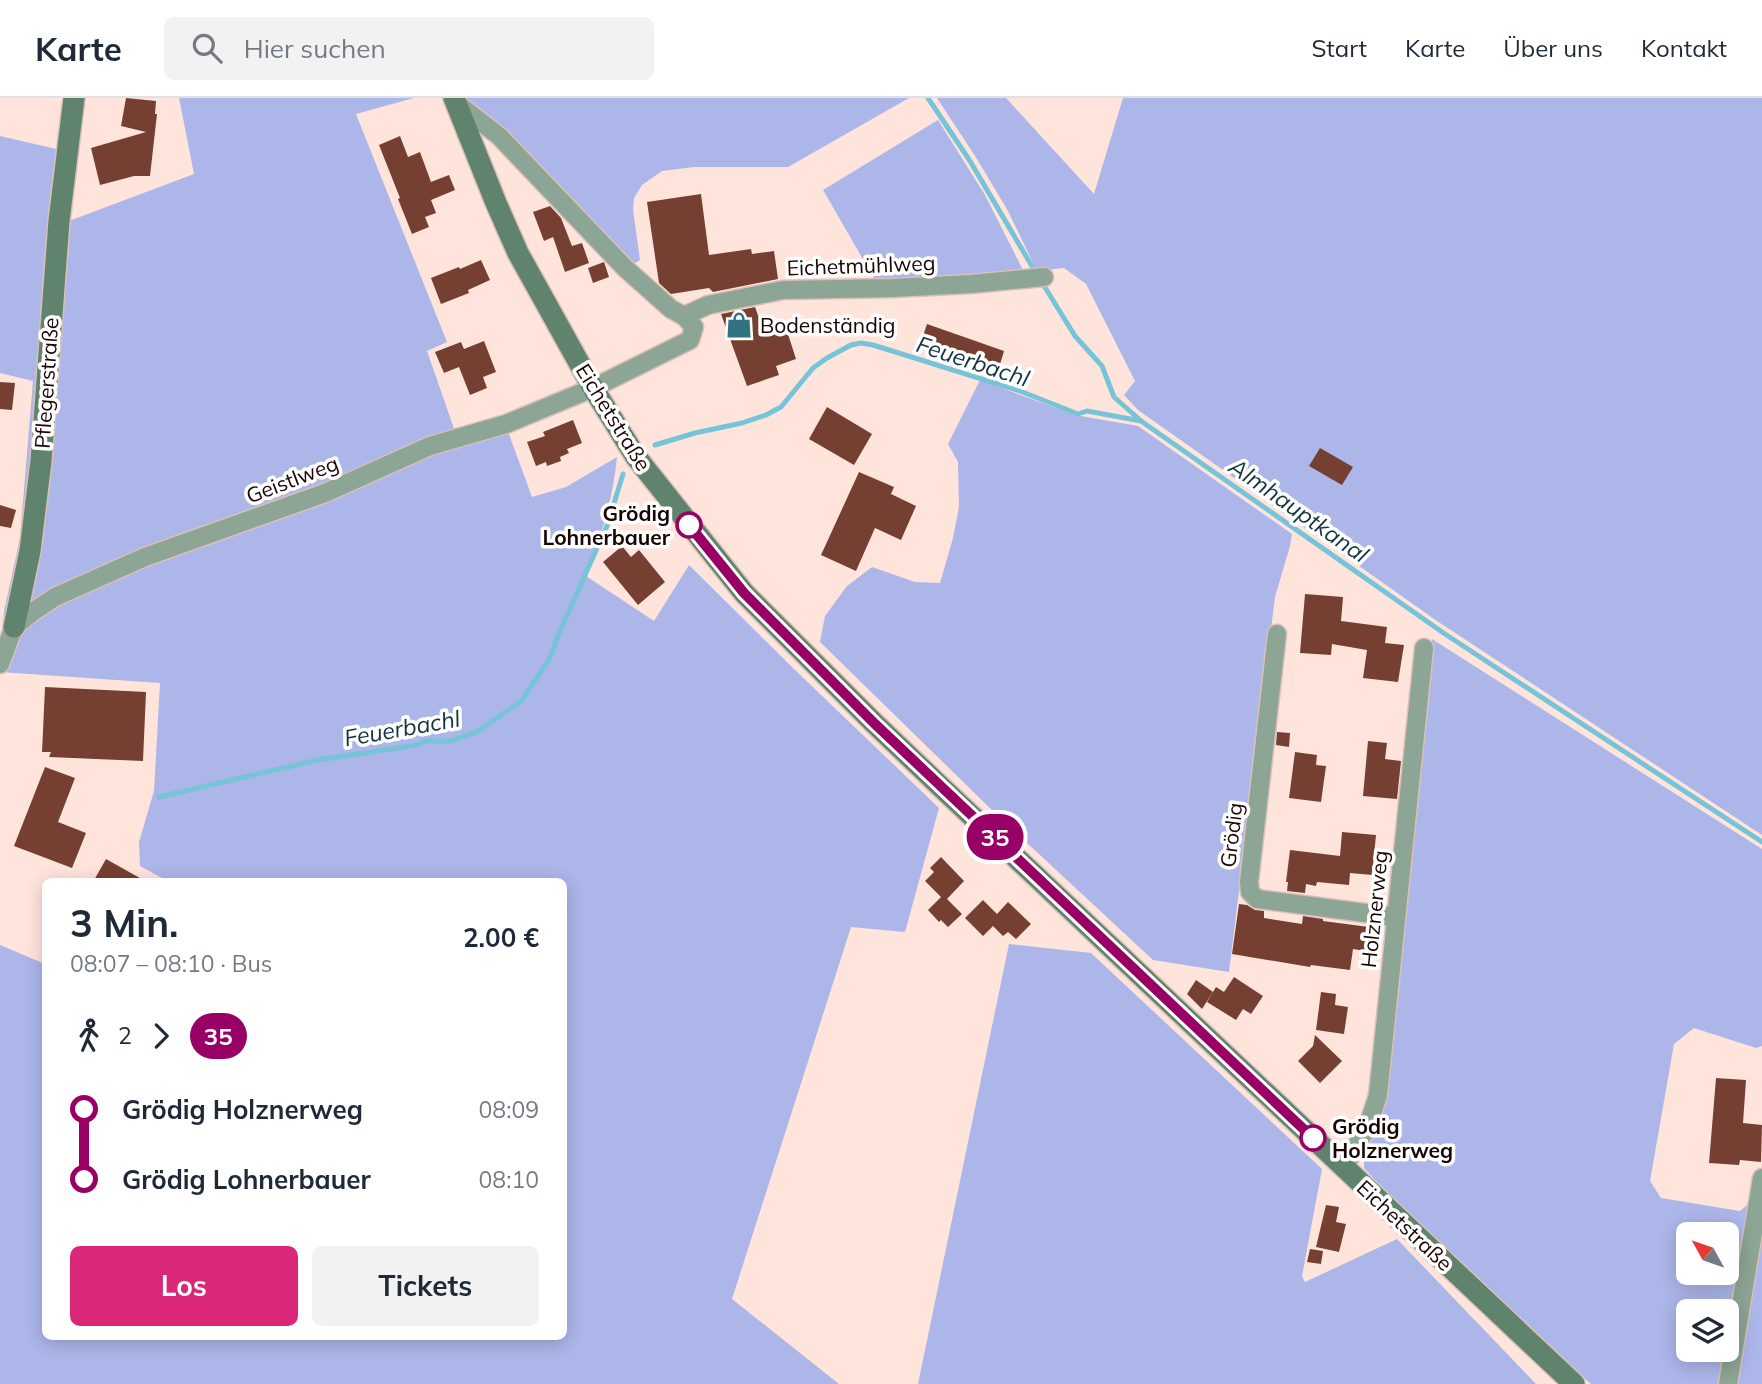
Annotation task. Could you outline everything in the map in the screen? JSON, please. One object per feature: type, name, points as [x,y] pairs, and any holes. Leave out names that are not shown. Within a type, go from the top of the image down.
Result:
[{"type":"main road","name":"Pflegerstraße","points":[[7,625],[30,551],[41,461],[60,220],[74,98]]},
{"type":"main road","name":"Eichetstraße","points":[[453,100],[517,253],[593,388],[636,457],[744,593],[902,750],[1574,1384]]},
{"type":"street","points":[[453,100],[499,136],[625,268],[694,327],[690,340],[593,388]]},
{"type":"street","name":"Eichetmühlweg","points":[[684,316],[708,305],[783,290],[893,288],[1037,278]]},
{"type":"street","name":"Geistlweg","points":[[7,625],[55,597],[145,558],[325,493],[430,446],[506,424],[593,388]]},
{"type":"street","name":"Pflegerstraße","points":[[0,664],[7,625]]},
{"type":"street","name":"Grödig","points":[[1277,634],[1248,882],[1250,892],[1256,899],[1396,917]]},
{"type":"street","name":"Holznerweg","points":[[1344,1167],[1368,1126],[1378,1095],[1424,648]]},
{"type":"street","points":[[1728,1384],[1762,1178]]},
{"type":"shaded area","points":[[179,98],[414,98],[356,114],[447,342],[427,351],[459,443],[507,429],[532,497],[566,487],[617,457],[606,518],[586,576],[654,621],[689,565],[939,808],[905,932],[851,927],[732,1299],[839,1384],[0,1384],[0,945],[42,963],[42,1340],[567,1340],[567,878],[162,878],[140,866],[139,842],[154,791],[160,683],[0,672],[4,611],[20,538],[33,381],[0,373],[0,136],[78,154],[69,221],[194,174]]},
{"type":"shaded area","points":[[466,98],[909,98],[788,167],[694,167],[662,171],[642,185],[634,198],[633,210],[640,260],[632,265]]},
{"type":"shaded area","points":[[937,98],[1006,98],[1094,194],[1123,98],[1762,98],[1762,835],[1437,621],[1138,410],[1124,395],[1135,381],[1086,284],[1064,268],[1037,271],[1008,211]]},
{"type":"shaded area","points":[[938,120],[985,195],[1024,272],[875,280],[823,190]]},
{"type":"shaded area","points":[[980,380],[1075,415],[1138,426],[1292,534],[1275,597],[1229,972],[1153,960],[997,815],[820,642],[825,616],[847,586],[872,567],[915,582],[940,583],[959,507],[958,462],[948,444]]},
{"type":"shaded area","points":[[1432,639],[1762,849],[1762,1046],[1756,1048],[1694,1028],[1674,1044],[1650,1181],[1661,1198],[1740,1211],[1762,1192],[1762,1384],[1591,1384],[1414,1221],[1364,1168],[1364,1147],[1380,1111]]},
{"type":"shaded area","points":[[1009,944],[1091,953],[1322,1169],[1302,1276],[1305,1282],[1397,1239],[1536,1384],[918,1384]]},
{"type":"building","points":[[126,98],[156,101],[150,176],[134,176],[100,185],[91,148],[146,132],[121,126]]},
{"type":"building","points":[[400,136],[408,157],[420,152],[431,182],[449,175],[455,190],[431,200],[436,213],[425,217],[429,227],[412,234],[379,145]]},
{"type":"building","points":[[701,194],[709,255],[751,249],[752,254],[774,251],[778,279],[713,292],[709,288],[671,294],[659,283],[647,202]]},
{"type":"building","points":[[550,206],[561,218],[572,246],[582,243],[589,263],[565,272],[553,237],[544,241],[533,212]]},
{"type":"building","points":[[481,260],[490,280],[468,290],[469,293],[441,304],[431,278]]},
{"type":"building","points":[[604,262],[609,277],[593,283],[588,268]]},
{"type":"building","points":[[755,307],[764,332],[785,325],[796,359],[776,366],[779,375],[747,386],[721,314]]},
{"type":"building","points":[[927,324],[1004,351],[998,371],[919,348]]},
{"type":"building","points":[[484,341],[496,372],[483,377],[487,388],[470,395],[459,367],[444,373],[435,352],[461,342],[464,349]]},
{"type":"building","points":[[0,382],[15,383],[12,410],[0,409]]},
{"type":"building","points":[[827,407],[872,434],[854,465],[809,439]]},
{"type":"building","points":[[573,420],[582,443],[567,449],[569,453],[560,457],[561,461],[547,466],[546,462],[536,466],[527,442],[545,436],[543,432]]},
{"type":"building","points":[[1320,448],[1353,467],[1342,485],[1309,466]]},
{"type":"building","points":[[859,472],[894,487],[891,494],[916,506],[901,540],[875,528],[856,571],[821,555]]},
{"type":"building","points":[[0,505],[16,510],[11,528],[0,526]]},
{"type":"building","points":[[622,546],[631,557],[639,550],[665,582],[638,605],[603,562]]},
{"type":"building","points":[[1305,594],[1343,597],[1341,621],[1387,627],[1385,643],[1404,645],[1398,682],[1363,678],[1367,650],[1332,644],[1331,655],[1300,653]]},
{"type":"building","points":[[45,687],[146,692],[143,761],[49,757],[51,752],[42,752]]},
{"type":"building","points":[[1277,732],[1290,733],[1289,747],[1276,745]]},
{"type":"building","points":[[1368,741],[1387,743],[1385,759],[1401,761],[1397,799],[1363,796]]},
{"type":"building","points":[[1295,752],[1317,755],[1316,765],[1326,766],[1321,802],[1289,798]]},
{"type":"building","points":[[45,767],[75,778],[58,822],[86,833],[72,868],[14,846]]},
{"type":"building","points":[[1342,832],[1376,835],[1372,875],[1350,873],[1349,885],[1317,882],[1316,886],[1306,884],[1305,893],[1287,891],[1290,850],[1340,856]]},
{"type":"building","points":[[941,857],[964,881],[947,899],[962,914],[948,927],[928,910],[941,897],[925,881],[934,872],[930,868]]},
{"type":"building","points":[[106,859],[140,878],[95,878]]},
{"type":"building","points":[[983,900],[997,914],[1008,902],[1031,924],[1016,939],[1008,932],[1003,936],[993,926],[983,936],[965,918]]},
{"type":"building","points":[[1239,904],[1264,911],[1264,918],[1302,924],[1303,916],[1369,927],[1366,951],[1353,949],[1350,970],[1310,967],[1232,954]]},
{"type":"building","points":[[1234,977],[1263,996],[1251,1014],[1243,1009],[1236,1020],[1207,1002],[1216,987],[1224,992]]},
{"type":"building","points":[[1196,980],[1213,992],[1202,1009],[1187,994]]},
{"type":"building","points":[[1321,992],[1336,994],[1335,1005],[1348,1007],[1344,1034],[1316,1030]]},
{"type":"building","points":[[1315,1035],[1342,1061],[1320,1083],[1298,1061],[1313,1046]]},
{"type":"building","points":[[1716,1078],[1746,1080],[1743,1123],[1762,1125],[1761,1162],[1740,1160],[1739,1165],[1709,1163]]},
{"type":"building","points":[[1326,1205],[1339,1207],[1336,1222],[1346,1224],[1339,1252],[1316,1247]]},
{"type":"building","points":[[1310,1249],[1323,1251],[1321,1264],[1307,1262]]},
{"type":"waterway","name":"Almhauptkanal","points":[[928,98],[970,161],[1036,273]]},
{"type":"waterway","name":"Almhauptkanal","points":[[1041,281],[1075,336],[1102,366],[1114,397],[1141,421],[1445,634],[1762,842]]},
{"type":"waterway","name":"Feuerbachl","points":[[655,445],[766,415],[781,407],[813,368],[851,345],[861,343],[1020,391],[1078,414],[1087,411],[1141,421]]},
{"type":"waterway","name":"Feuerbachl","points":[[159,797],[318,760],[418,745],[425,741],[451,741],[477,732],[521,701],[549,660],[607,526],[623,474]]},
{"type":"bus line","name":"35","points":[[689,525],[744,593],[874,723],[1313,1138]]},
{"type":"place","name":"Bodenständig","points":[[739,325]]},
{"type":"place","name":"Grödig Lohnerbauer","points":[[689,525]]},
{"type":"place","name":"Grödig Holznerweg","points":[[1313,1138]]}]
